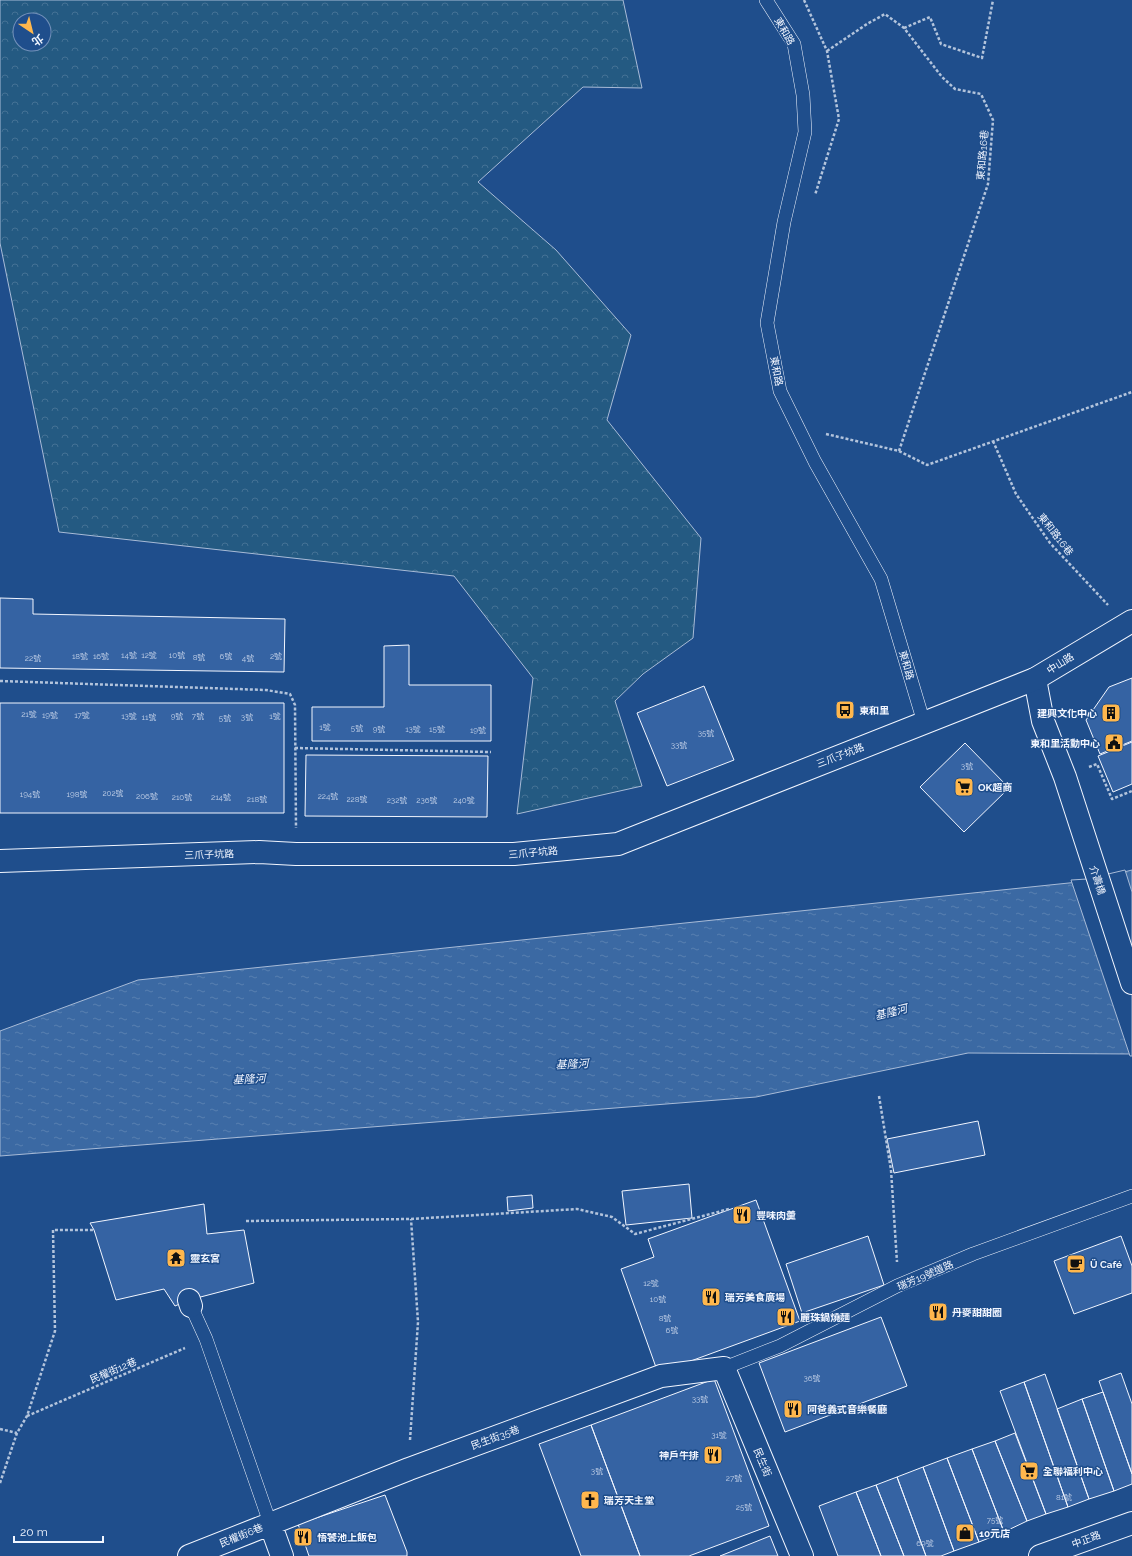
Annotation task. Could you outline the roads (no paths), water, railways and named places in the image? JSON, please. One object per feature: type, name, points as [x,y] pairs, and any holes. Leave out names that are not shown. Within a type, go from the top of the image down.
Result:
[{"type":"street","name":"中山路","points":[[1065,777],[1043,721],[1034,679],[1129,622]]},
{"type":"street","name":"三爪子坑路","points":[[0,861],[259,852],[296,854],[514,854],[618,844],[1034,679]]},
{"type":"street","name":"介壽橋","points":[[1065,777],[1132,983]]},
{"type":"street","name":"民生街35巷","points":[[270,1523],[409,1468],[661,1376],[724,1368]]},
{"type":"street","name":"民生街","points":[[724,1368],[802,1556]]},
{"type":"street","name":"民權街6巷","points":[[189,1556],[270,1523]]},
{"type":"street","points":[[270,1523],[282,1556]]},
{"type":"street","name":"中正路","points":[[1040,1556],[1132,1523]]},
{"type":"lane","name":"東和路","points":[[766,0],[794,44],[803,95],[805,132],[784,222],[767,323],[780,391],[815,462],[881,579],[924,723]]},
{"type":"lane","name":"瑞芳19號道路","points":[[724,1368],[780,1346],[897,1286],[973,1254],[1132,1196]]},
{"type":"lane","points":[[190,1303],[206,1339],[270,1523]]},
{"type":"water","name":"基隆河","points":[[1132,870],[1132,1054],[968,1053],[756,1097],[0,1156],[0,1031],[138,980],[1088,881]]},
{"type":"place","name":"東和里","points":[[845,710]]},
{"type":"place","name":"建興文化中心","points":[[1111,713]]},
{"type":"place","name":"東和里活動中心","points":[[1114,743]]},
{"type":"place","name":"OK超商","points":[[964,787]]},
{"type":"place","name":"豐味肉羹","points":[[742,1215]]},
{"type":"place","name":"靈玄宮","points":[[176,1258]]},
{"type":"place","name":"Ü Café","points":[[1076,1264]]},
{"type":"place","name":"瑞芳美食廣場","points":[[711,1297]]},
{"type":"place","name":"丹麥甜甜圈","points":[[938,1312]]},
{"type":"place","name":"麗珠鍋燒麵","points":[[786,1317]]},
{"type":"place","name":"阿爸義式音樂餐廳","points":[[793,1409]]},
{"type":"place","name":"神戶牛排","points":[[713,1455]]},
{"type":"place","name":"全聯福利中心","points":[[1029,1471]]},
{"type":"place","name":"瑞芳天主堂","points":[[590,1500]]},
{"type":"place","name":"10元店","points":[[965,1533]]},
{"type":"place","name":"悟饕池上飯包","points":[[303,1537]]}]
